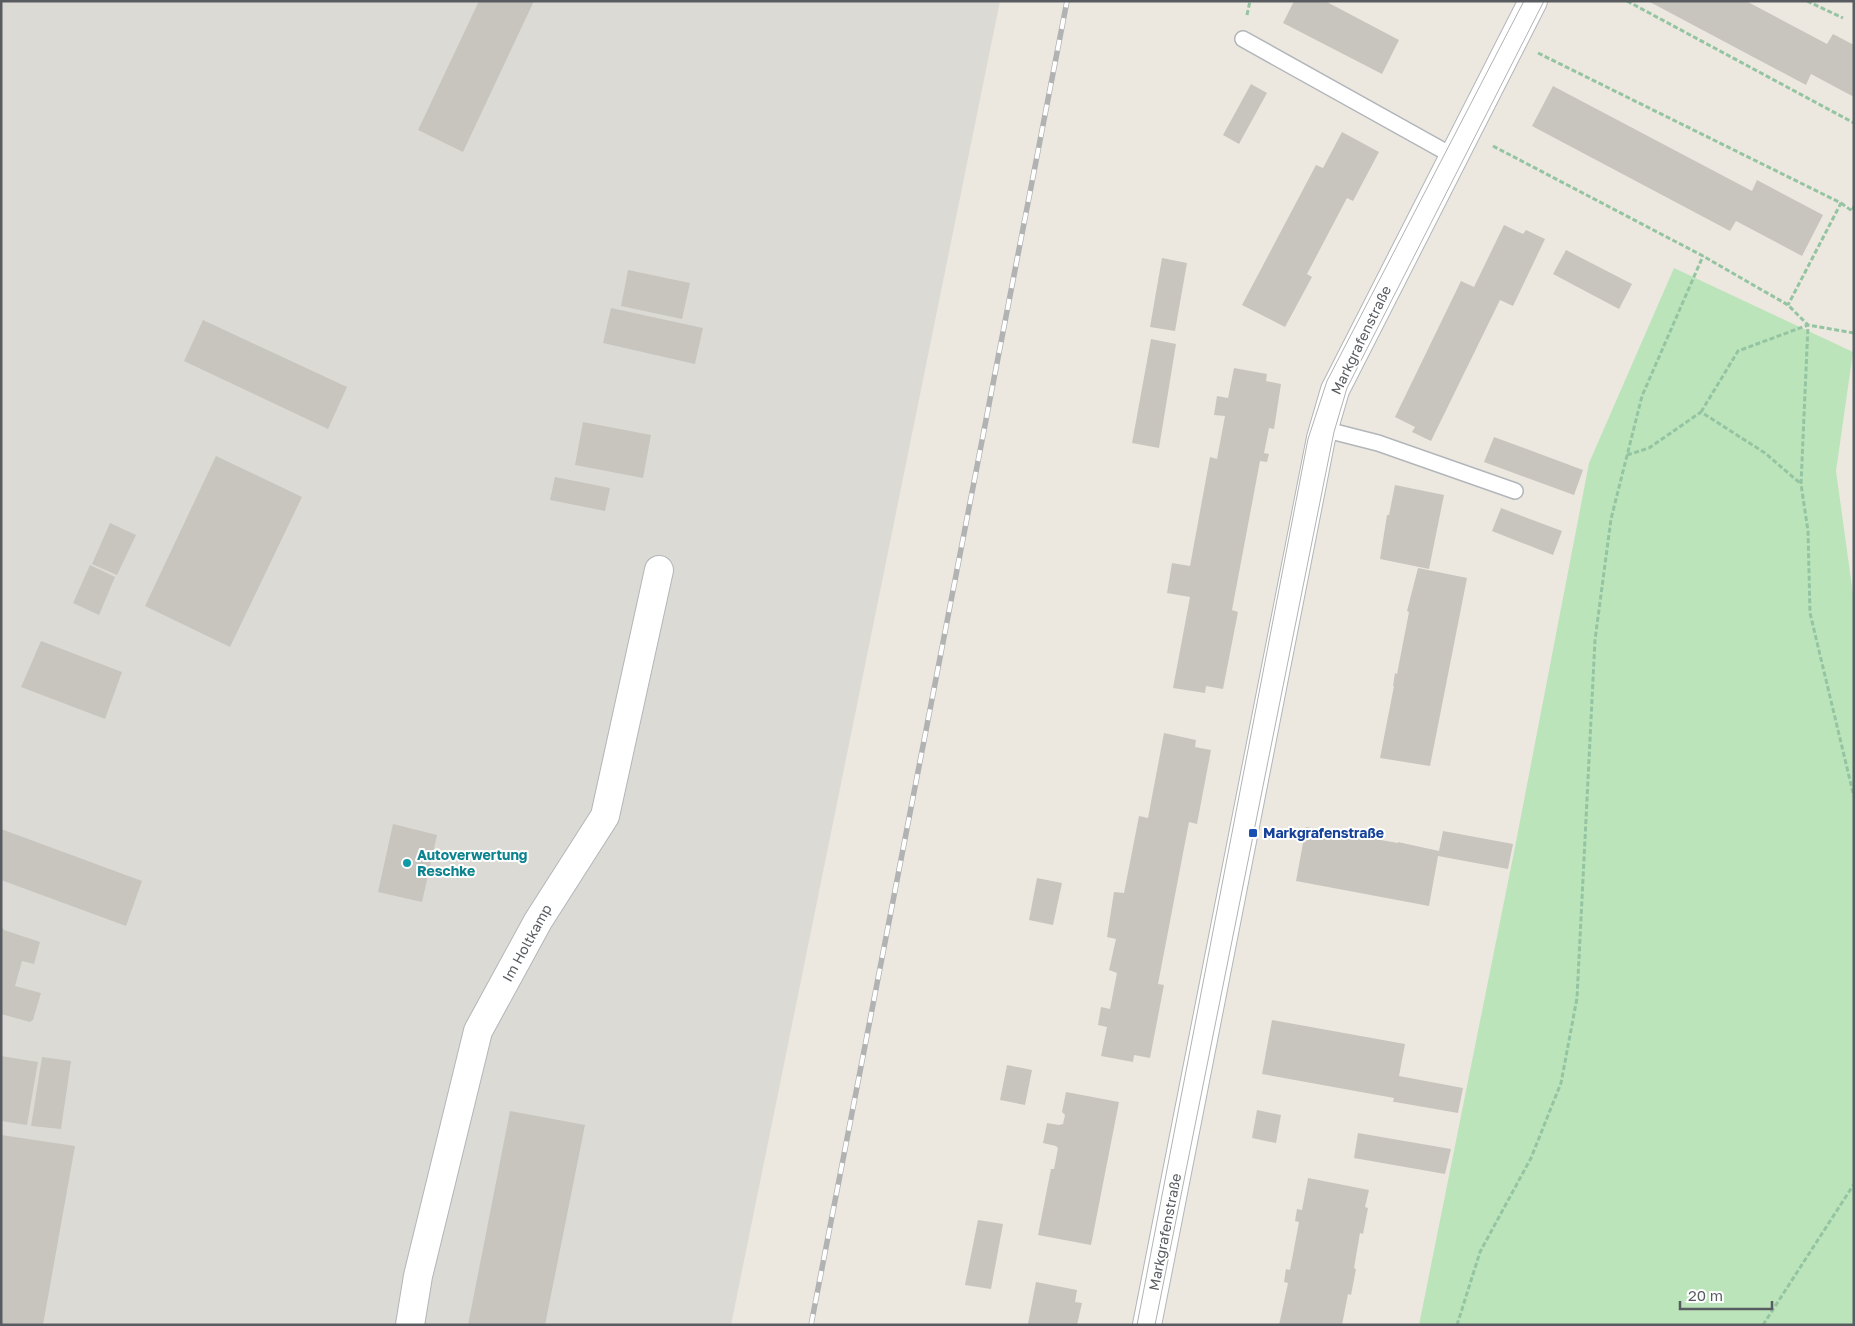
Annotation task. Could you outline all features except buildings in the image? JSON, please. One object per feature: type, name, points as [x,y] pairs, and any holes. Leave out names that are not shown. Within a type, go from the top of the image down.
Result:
[{"type":"street","name":"Markgrafenstraße","points":[[1147,1325],[1324,429],[1334,390],[1532,1]]},
{"type":"street","name":"Im Holtkamp","points":[[410,1325],[418,1276],[478,1032],[538,921],[605,816],[659,570]]},
{"type":"lane","points":[[1243,39],[1453,156]]},
{"type":"lane","points":[[1324,429],[1378,443],[1515,492]]},
{"type":"path","points":[[1627,1],[1854,123]]},
{"type":"path","points":[[1807,1],[1843,18]]},
{"type":"path","points":[[1512,40],[1852,210],[1854,206]]},
{"type":"path","points":[[1466,132],[1703,256],[1788,305],[1808,325],[1801,484],[1808,531],[1810,613],[1854,797]]},
{"type":"path","points":[[1788,305],[1841,203]]},
{"type":"path","points":[[1457,1325],[1480,1252],[1531,1158],[1561,1083],[1577,998],[1595,640],[1611,519],[1642,396],[1703,256]]},
{"type":"path","points":[[1627,455],[1649,448],[1701,412],[1738,351],[1808,325],[1854,333]]},
{"type":"path","points":[[1701,412],[1764,453],[1801,484]]},
{"type":"path","points":[[1763,1325],[1854,1184]]},
{"type":"shaded area","points":[[1,1],[1000,1],[731,1325],[1,1325]]},
{"type":"green space","points":[[1674,268],[1853,352],[1836,471],[1854,601],[1854,1325],[1419,1325],[1515,847],[1589,463]]},
{"type":"tram line","points":[[1137,1325],[1308,439],[1327,381],[1524,1]]},
{"type":"tram line","points":[[1155,1325],[1334,432],[1347,388],[1544,1]]},
{"type":"railway","points":[[811,1325],[1067,1]]},
{"type":"place","name":"Markgrafenstraße","points":[[1253,833]]},
{"type":"place","name":"Autoverwertung Reschke","points":[[407,863]]}]
